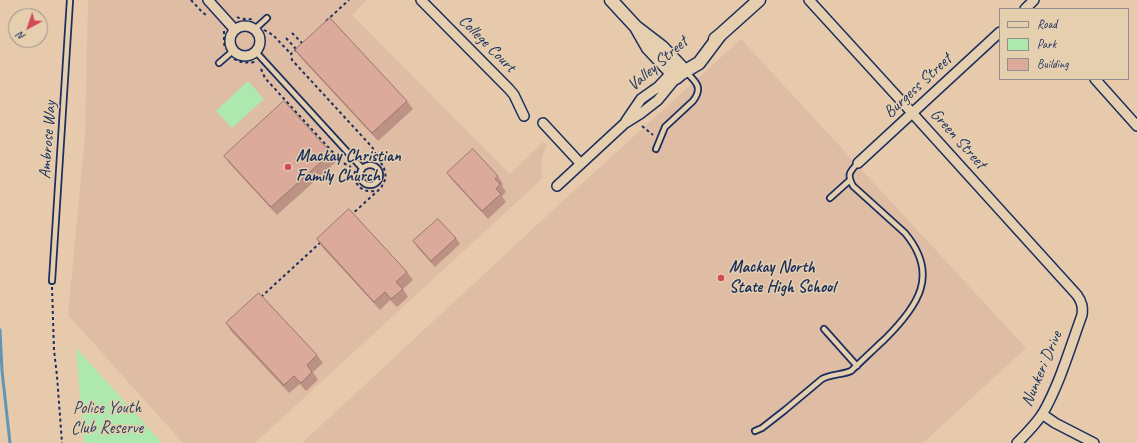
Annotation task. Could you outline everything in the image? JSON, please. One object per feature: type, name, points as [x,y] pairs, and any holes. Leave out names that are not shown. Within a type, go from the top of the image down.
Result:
[{"type":"street","points":[[208,0],[235,30]]},
{"type":"street","name":"College Court","points":[[421,0],[509,89],[514,95],[524,116]]},
{"type":"street","points":[[611,0],[636,27],[648,48],[678,72]]},
{"type":"street","name":"Valley Street","points":[[557,186],[624,124],[641,99],[678,72],[701,61],[720,35],[759,0]]},
{"type":"street","name":"Green Street","points":[[809,0],[1081,301]]},
{"type":"street","points":[[245,25],[255,29],[259,34],[261,41],[256,52],[246,56],[231,52],[230,39],[235,30],[240,26],[245,25]]},
{"type":"street","name":"Burgess Street","points":[[858,163],[999,33]]},
{"type":"street","points":[[1096,80],[1137,126]]},
{"type":"street","points":[[543,123],[581,164]]},
{"type":"street","name":"Nunkeri Drive","points":[[1017,443],[1042,414],[1054,390],[1082,315],[1083,308],[1081,301]]},
{"type":"street","points":[[1042,414],[1055,423],[1094,443]]},
{"type":"lane","name":"Ambrose Way","points":[[52,281],[70,0]]},
{"type":"lane","points":[[255,29],[267,18]]},
{"type":"lane","points":[[220,63],[231,52]]},
{"type":"lane","points":[[256,52],[362,168]]},
{"type":"lane","points":[[656,149],[666,126],[694,101],[697,96],[698,85],[678,72]]},
{"type":"lane","points":[[755,431],[762,428],[822,379],[851,371],[894,330],[906,316],[917,299],[921,289],[922,280],[920,262],[912,241],[853,186],[850,180],[850,170],[858,163]]},
{"type":"lane","points":[[368,165],[376,167],[380,173],[380,179],[376,184],[370,186],[362,182],[359,176],[362,168],[368,165]]},
{"type":"lane","points":[[830,198],[850,180]]},
{"type":"lane","points":[[824,329],[856,366]]},
{"type":"path","points":[[191,0],[203,13],[212,17]]},
{"type":"path","points":[[325,22],[349,0]]},
{"type":"path","points":[[222,28],[224,32],[224,48],[231,52],[235,60],[240,62],[257,63]]},
{"type":"path","points":[[292,33],[302,43]]},
{"type":"path","points":[[286,38],[296,49],[291,54],[292,60],[372,147],[382,163],[386,178],[384,183],[349,217]]},
{"type":"path","points":[[260,66],[265,78],[343,163],[353,168],[354,179],[358,186],[367,191],[377,191]]},
{"type":"path","points":[[642,126],[660,139]]},
{"type":"path","points":[[258,300],[326,238]]},
{"type":"path","points":[[52,281],[54,350],[62,443]]},
{"type":"shaded area","points":[[88,0],[367,0],[352,15],[510,174],[543,142],[547,146],[542,156],[541,167],[543,178],[255,443],[183,443],[68,315],[85,137]]},
{"type":"shaded area","name":"Mackay North State High School","points":[[741,39],[1026,348],[923,443],[302,443],[566,198]]},
{"type":"green space","points":[[248,81],[264,99],[232,128],[216,111]]},
{"type":"green space","name":"Police Youth Club Reserve","points":[[76,348],[162,443],[84,443]]},
{"type":"building","points":[[330,18],[407,101],[372,133],[295,50]]},
{"type":"building","points":[[284,101],[331,153],[271,207],[224,156]]},
{"type":"building","points":[[473,149],[498,176],[495,179],[500,184],[496,189],[501,194],[482,211],[447,173]]},
{"type":"building","points":[[349,209],[407,272],[396,282],[403,289],[391,299],[385,292],[374,302],[317,239]]},
{"type":"building","points":[[438,219],[456,238],[431,261],[413,241]]},
{"type":"building","points":[[259,293],[317,355],[307,365],[312,372],[301,383],[294,376],[284,385],[226,323]]},
{"type":"waterway","points":[[0,330],[2,371],[10,443]]},
{"type":"place","name":"Mackay Christian Family Church","points":[[288,167]]},
{"type":"place","name":"Mackay North State High School","points":[[721,278]]}]
